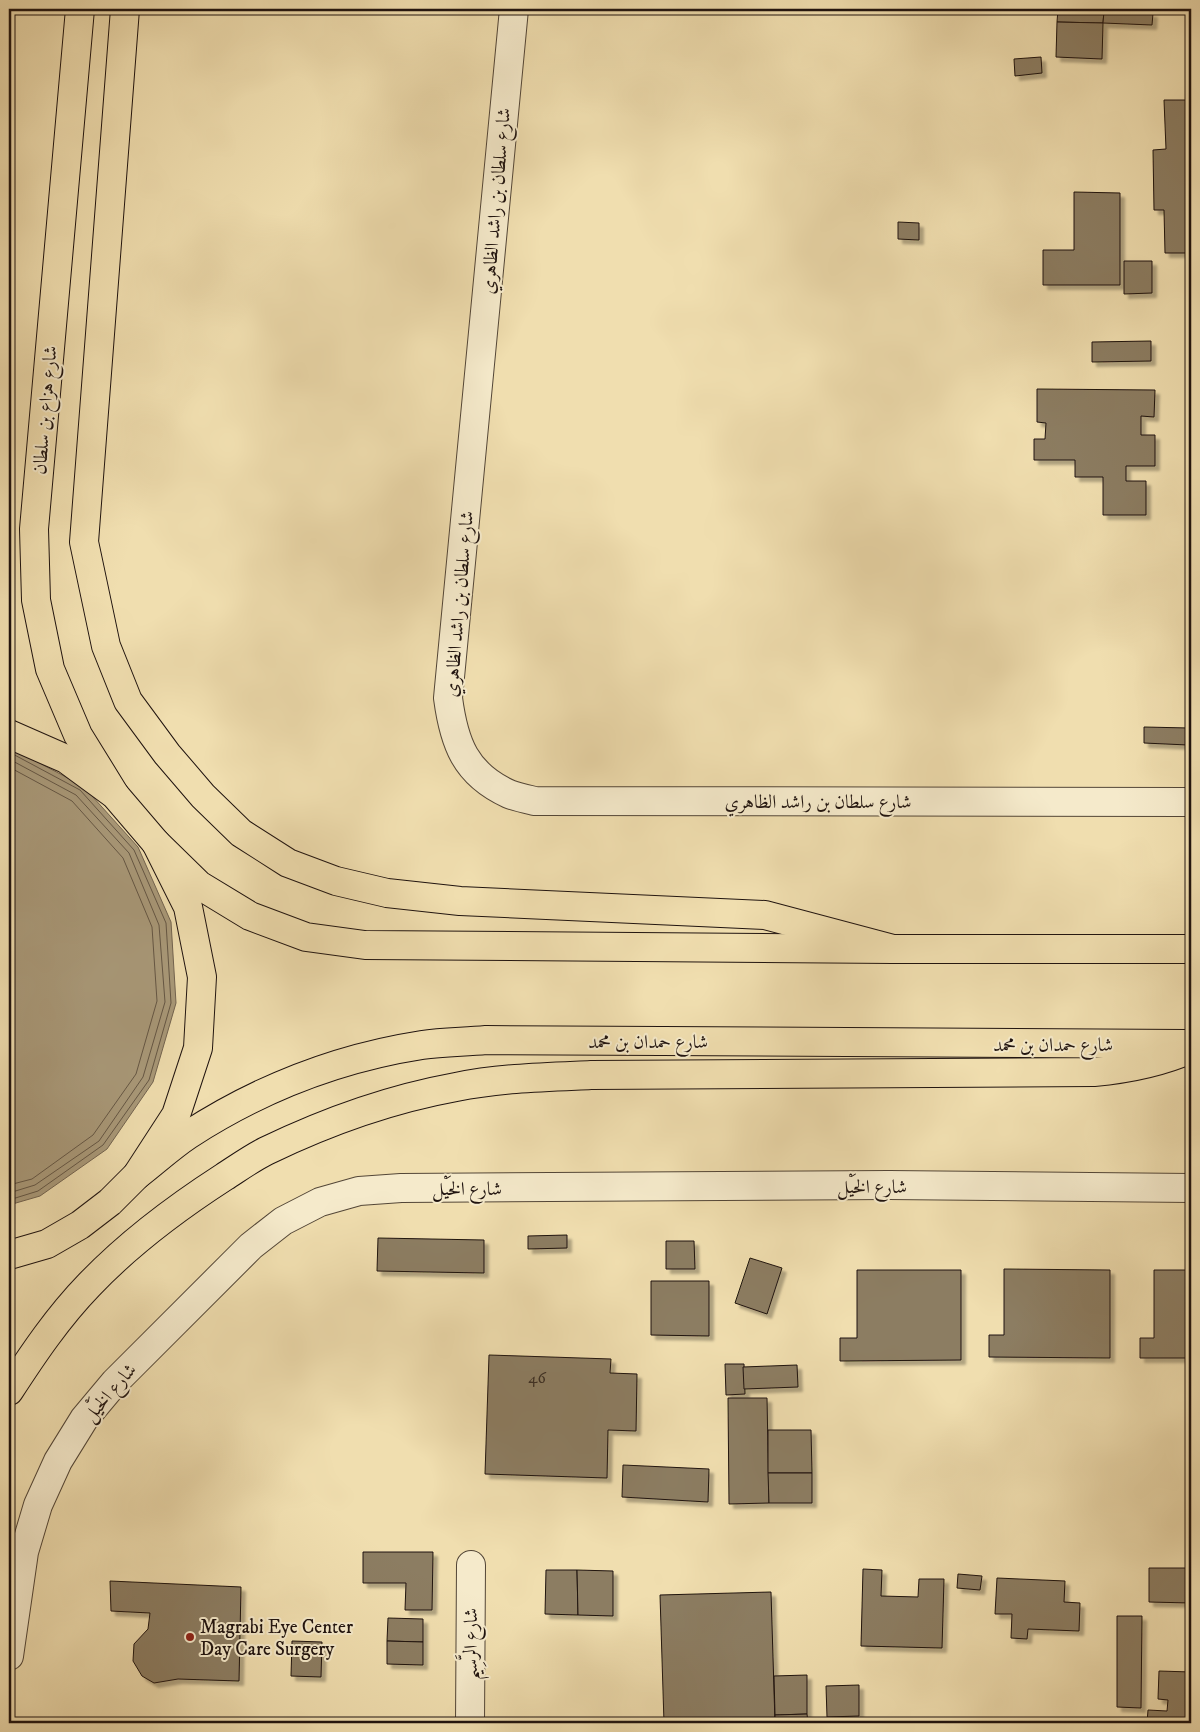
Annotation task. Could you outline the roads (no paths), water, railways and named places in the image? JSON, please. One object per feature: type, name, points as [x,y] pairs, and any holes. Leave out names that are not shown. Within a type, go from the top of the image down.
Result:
[{"type":"main road","name":"شارع هزاع بن سلطان","points":[[80,9],[34,529],[36,600],[50,669],[78,735],[115,795]]},
{"type":"main road","points":[[125,9],[84,542],[106,646],[128,701],[166,754],[241,833],[288,863],[336,881],[387,894],[460,900],[765,915],[893,949]]},
{"type":"main road","points":[[9,734],[66,759],[115,795],[156,843],[199,885],[250,916],[306,937],[365,946],[1191,949]]},
{"type":"main road","points":[[9,1276],[47,1244],[80,1225],[102,1208],[137,1175],[176,1115],[198,1048],[202,977],[188,907],[156,843]]},
{"type":"main road","name":"شارع حمدان بن محمد","points":[[137,1175],[187,1136],[242,1103],[299,1076],[360,1057],[422,1045],[486,1040],[1191,1044]]},
{"type":"main road","points":[[9,1391],[41,1342],[88,1286],[141,1236],[201,1192],[264,1152],[326,1124],[390,1102],[456,1087],[523,1077],[1094,1072],[1122,1070],[1149,1064],[1191,1049]]},
{"type":"main road","points":[[9,1255],[47,1244]]},
{"type":"street","name":"شارع سلطان بن راشد الظاهري","points":[[514,9],[448,698],[452,726],[463,755],[481,777],[509,794],[535,801],[1191,802]]},
{"type":"street","name":"شارع الخَيْل","points":[[9,1656],[24,1552],[38,1505],[58,1461],[84,1419],[115,1382],[251,1246],[283,1221],[320,1202],[359,1191],[401,1188],[879,1185],[1191,1188]]},
{"type":"street","name":"شارع الرَّسِيم","points":[[470,1723],[471,1565]]},
{"type":"water","points":[[9,747],[83,786],[138,847],[171,922],[176,1003],[153,1082],[107,1149],[40,1196],[9,1205]]},
{"type":"place","name":"Magrabi Eye Center Day Care Surgery","points":[[190,1637]]}]
